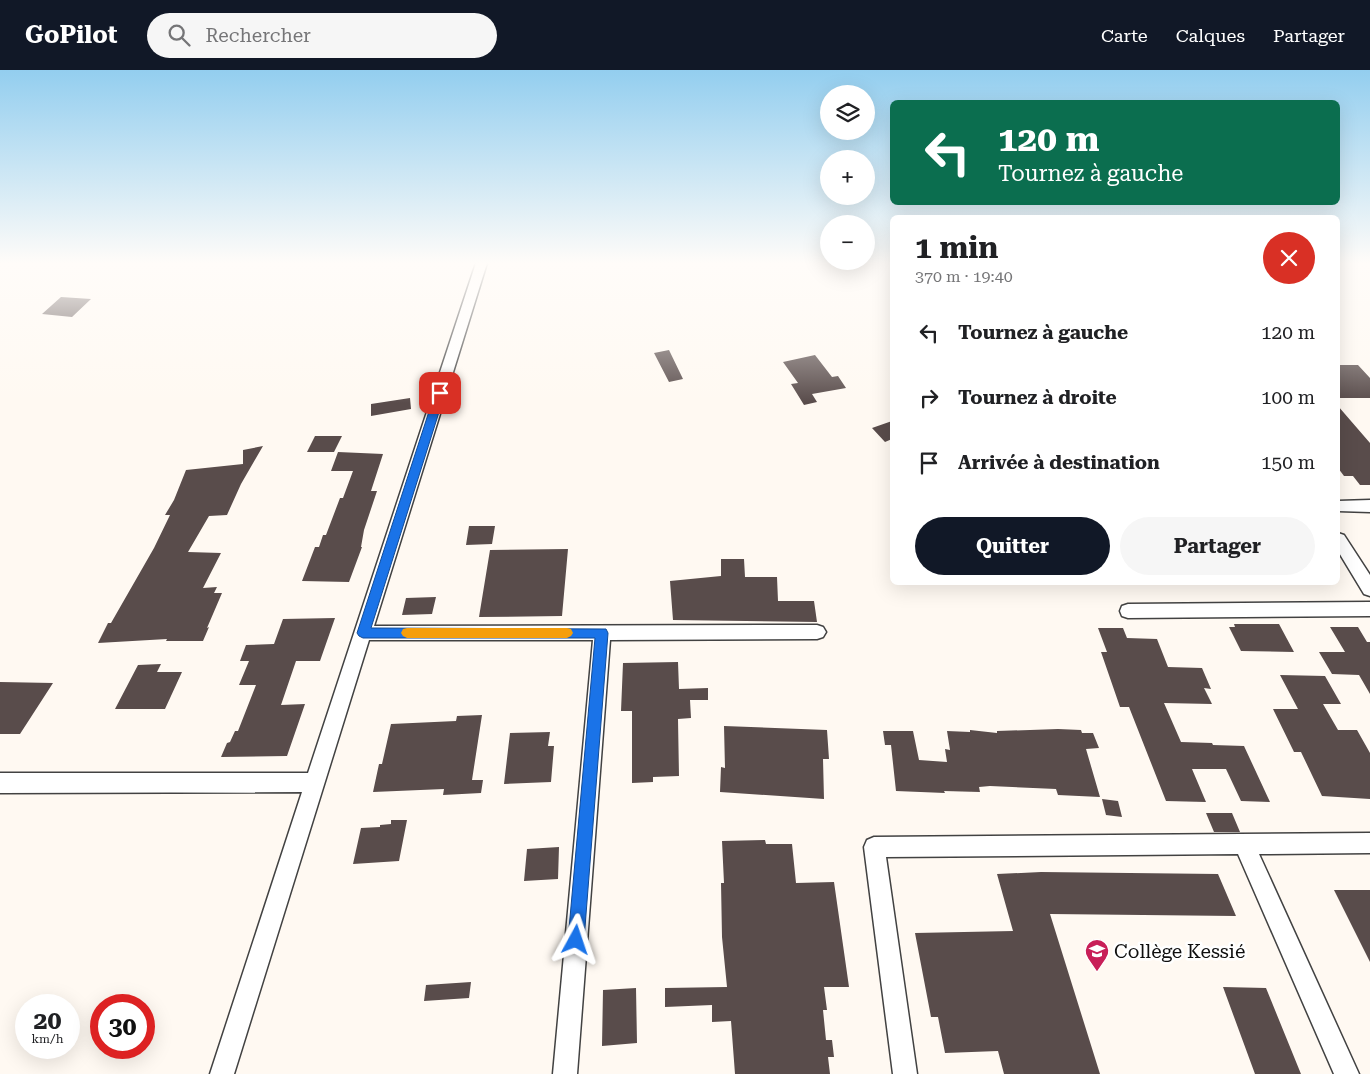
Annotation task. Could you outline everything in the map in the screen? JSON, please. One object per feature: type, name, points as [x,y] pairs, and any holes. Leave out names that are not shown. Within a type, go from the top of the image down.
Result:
[{"type":"street","points":[[222,1074],[467,310]]},
{"type":"street","points":[[1340,506],[1370,506]]},
{"type":"street","points":[[1340,542],[1370,589]]},
{"type":"street","points":[[1128,611],[1370,609]]},
{"type":"street","points":[[363,633],[817,632]]},
{"type":"street","points":[[565,1074],[602,633]]},
{"type":"street","points":[[0,783],[316,782]]},
{"type":"street","points":[[905,1074],[874,847],[1370,843]]},
{"type":"street","points":[[1244,845],[1347,1074]]},
{"type":"building","points":[[47,310],[80,310],[72,317],[42,314]]},
{"type":"building","points":[[669,350],[683,379],[669,382],[654,353]]},
{"type":"building","points":[[815,355],[832,377],[838,376],[846,388],[812,394],[817,402],[804,405],[791,384],[798,383],[783,362]]},
{"type":"building","points":[[1340,365],[1358,365],[1370,378],[1370,398],[1340,398]]},
{"type":"building","points":[[410,398],[411,409],[371,416],[371,404]]},
{"type":"building","points":[[1340,408],[1370,443],[1370,485],[1360,485],[1353,476],[1344,476],[1340,471]]},
{"type":"building","points":[[890,422],[890,440],[885,442],[872,428]]},
{"type":"building","points":[[315,436],[342,436],[334,452],[307,452]]},
{"type":"building","points":[[263,446],[241,484],[227,515],[209,516],[188,552],[221,553],[203,588],[217,587],[214,593],[222,593],[203,641],[166,641],[167,639],[98,643],[108,623],[111,623],[154,548],[170,515],[165,515],[174,500],[186,470],[243,464],[243,450]]},
{"type":"building","points":[[338,452],[383,454],[371,491],[377,491],[364,530],[362,547],[349,582],[302,581],[315,547],[319,547],[323,535],[326,535],[353,471],[331,471]]},
{"type":"building","points":[[469,526],[495,526],[492,544],[466,545]]},
{"type":"building","points":[[568,549],[562,616],[479,617],[490,550]]},
{"type":"building","points":[[721,559],[744,559],[745,577],[777,577],[778,601],[814,601],[817,622],[673,620],[670,581],[721,576]]},
{"type":"building","points":[[436,597],[432,614],[402,615],[406,598]]},
{"type":"building","points":[[335,618],[320,661],[296,661],[281,705],[305,704],[287,756],[221,757],[227,743],[230,742],[235,731],[238,731],[256,685],[239,685],[249,661],[240,661],[246,645],[274,644],[283,619]]},
{"type":"building","points":[[1234,624],[1279,624],[1294,652],[1241,651],[1229,627],[1235,627]]},
{"type":"building","points":[[1330,627],[1358,627],[1367,642],[1370,642],[1370,694],[1359,675],[1332,674],[1319,652],[1345,652]]},
{"type":"building","points":[[1098,628],[1123,628],[1127,638],[1157,639],[1168,667],[1202,668],[1211,689],[1204,688],[1212,704],[1164,703],[1181,742],[1244,746],[1270,802],[1241,801],[1226,769],[1192,769],[1206,802],[1166,801],[1129,707],[1120,707],[1101,652],[1107,652]]},
{"type":"building","points":[[678,662],[679,689],[708,688],[708,700],[690,700],[691,718],[678,719],[679,776],[653,777],[653,782],[632,783],[632,711],[621,711],[623,663]]},
{"type":"building","points":[[161,664],[157,672],[182,672],[165,709],[115,709],[138,665]]},
{"type":"building","points":[[1280,675],[1325,676],[1341,704],[1323,704],[1338,730],[1357,730],[1370,753],[1370,799],[1322,796],[1301,752],[1294,752],[1273,709],[1298,709]]},
{"type":"building","points":[[0,682],[53,683],[20,734],[0,734]]},
{"type":"building","points":[[482,715],[472,780],[483,780],[481,793],[443,795],[444,789],[373,792],[379,764],[382,764],[391,724],[456,721],[457,716]]},
{"type":"building","points":[[724,726],[827,730],[829,759],[823,759],[824,799],[720,792],[721,767],[725,768]]},
{"type":"building","points":[[970,730],[997,733],[997,731],[1081,730],[1082,733],[1093,733],[1099,748],[1086,749],[1100,797],[1058,795],[1056,789],[990,786],[979,787],[980,792],[896,791],[891,745],[885,745],[883,731],[913,731],[919,760],[947,762],[945,749],[950,750],[947,731],[970,732]]},
{"type":"building","points":[[550,732],[548,746],[554,746],[551,782],[504,784],[510,733]]},
{"type":"building","points":[[1102,799],[1118,801],[1122,817],[1106,815]]},
{"type":"building","points":[[1206,813],[1232,813],[1240,832],[1214,832]]},
{"type":"building","points":[[391,820],[407,820],[399,861],[353,864],[361,828],[380,827],[380,825],[391,824]]},
{"type":"building","points":[[765,840],[766,844],[792,844],[796,883],[834,882],[849,987],[824,987],[827,1010],[823,1010],[826,1040],[832,1040],[834,1057],[828,1057],[830,1074],[735,1074],[731,1021],[712,1022],[712,1005],[665,1007],[665,988],[727,987],[722,937],[721,883],[724,883],[722,841]]},
{"type":"building","points":[[559,847],[558,879],[524,881],[527,849]]},
{"type":"building","points":[[1041,872],[1218,874],[1236,916],[1050,914],[1100,1074],[1004,1074],[998,1051],[945,1053],[938,1017],[931,1017],[915,933],[1013,931],[997,874]]},
{"type":"building","points":[[1334,890],[1370,890],[1370,962]]},
{"type":"building","points":[[471,982],[469,998],[424,1001],[426,985]]},
{"type":"building","points":[[1223,987],[1266,988],[1301,1074],[1255,1074]]},
{"type":"building","points":[[636,988],[637,1043],[602,1046],[603,990]]},
{"type":"slow traffic","points":[[407,633],[567,633]]},
{"type":"place","name":"Collège Kessié","points":[[1097,972]]},
{"type":"route","points":[[440,393],[363,633],[602,633],[576,940]]}]
